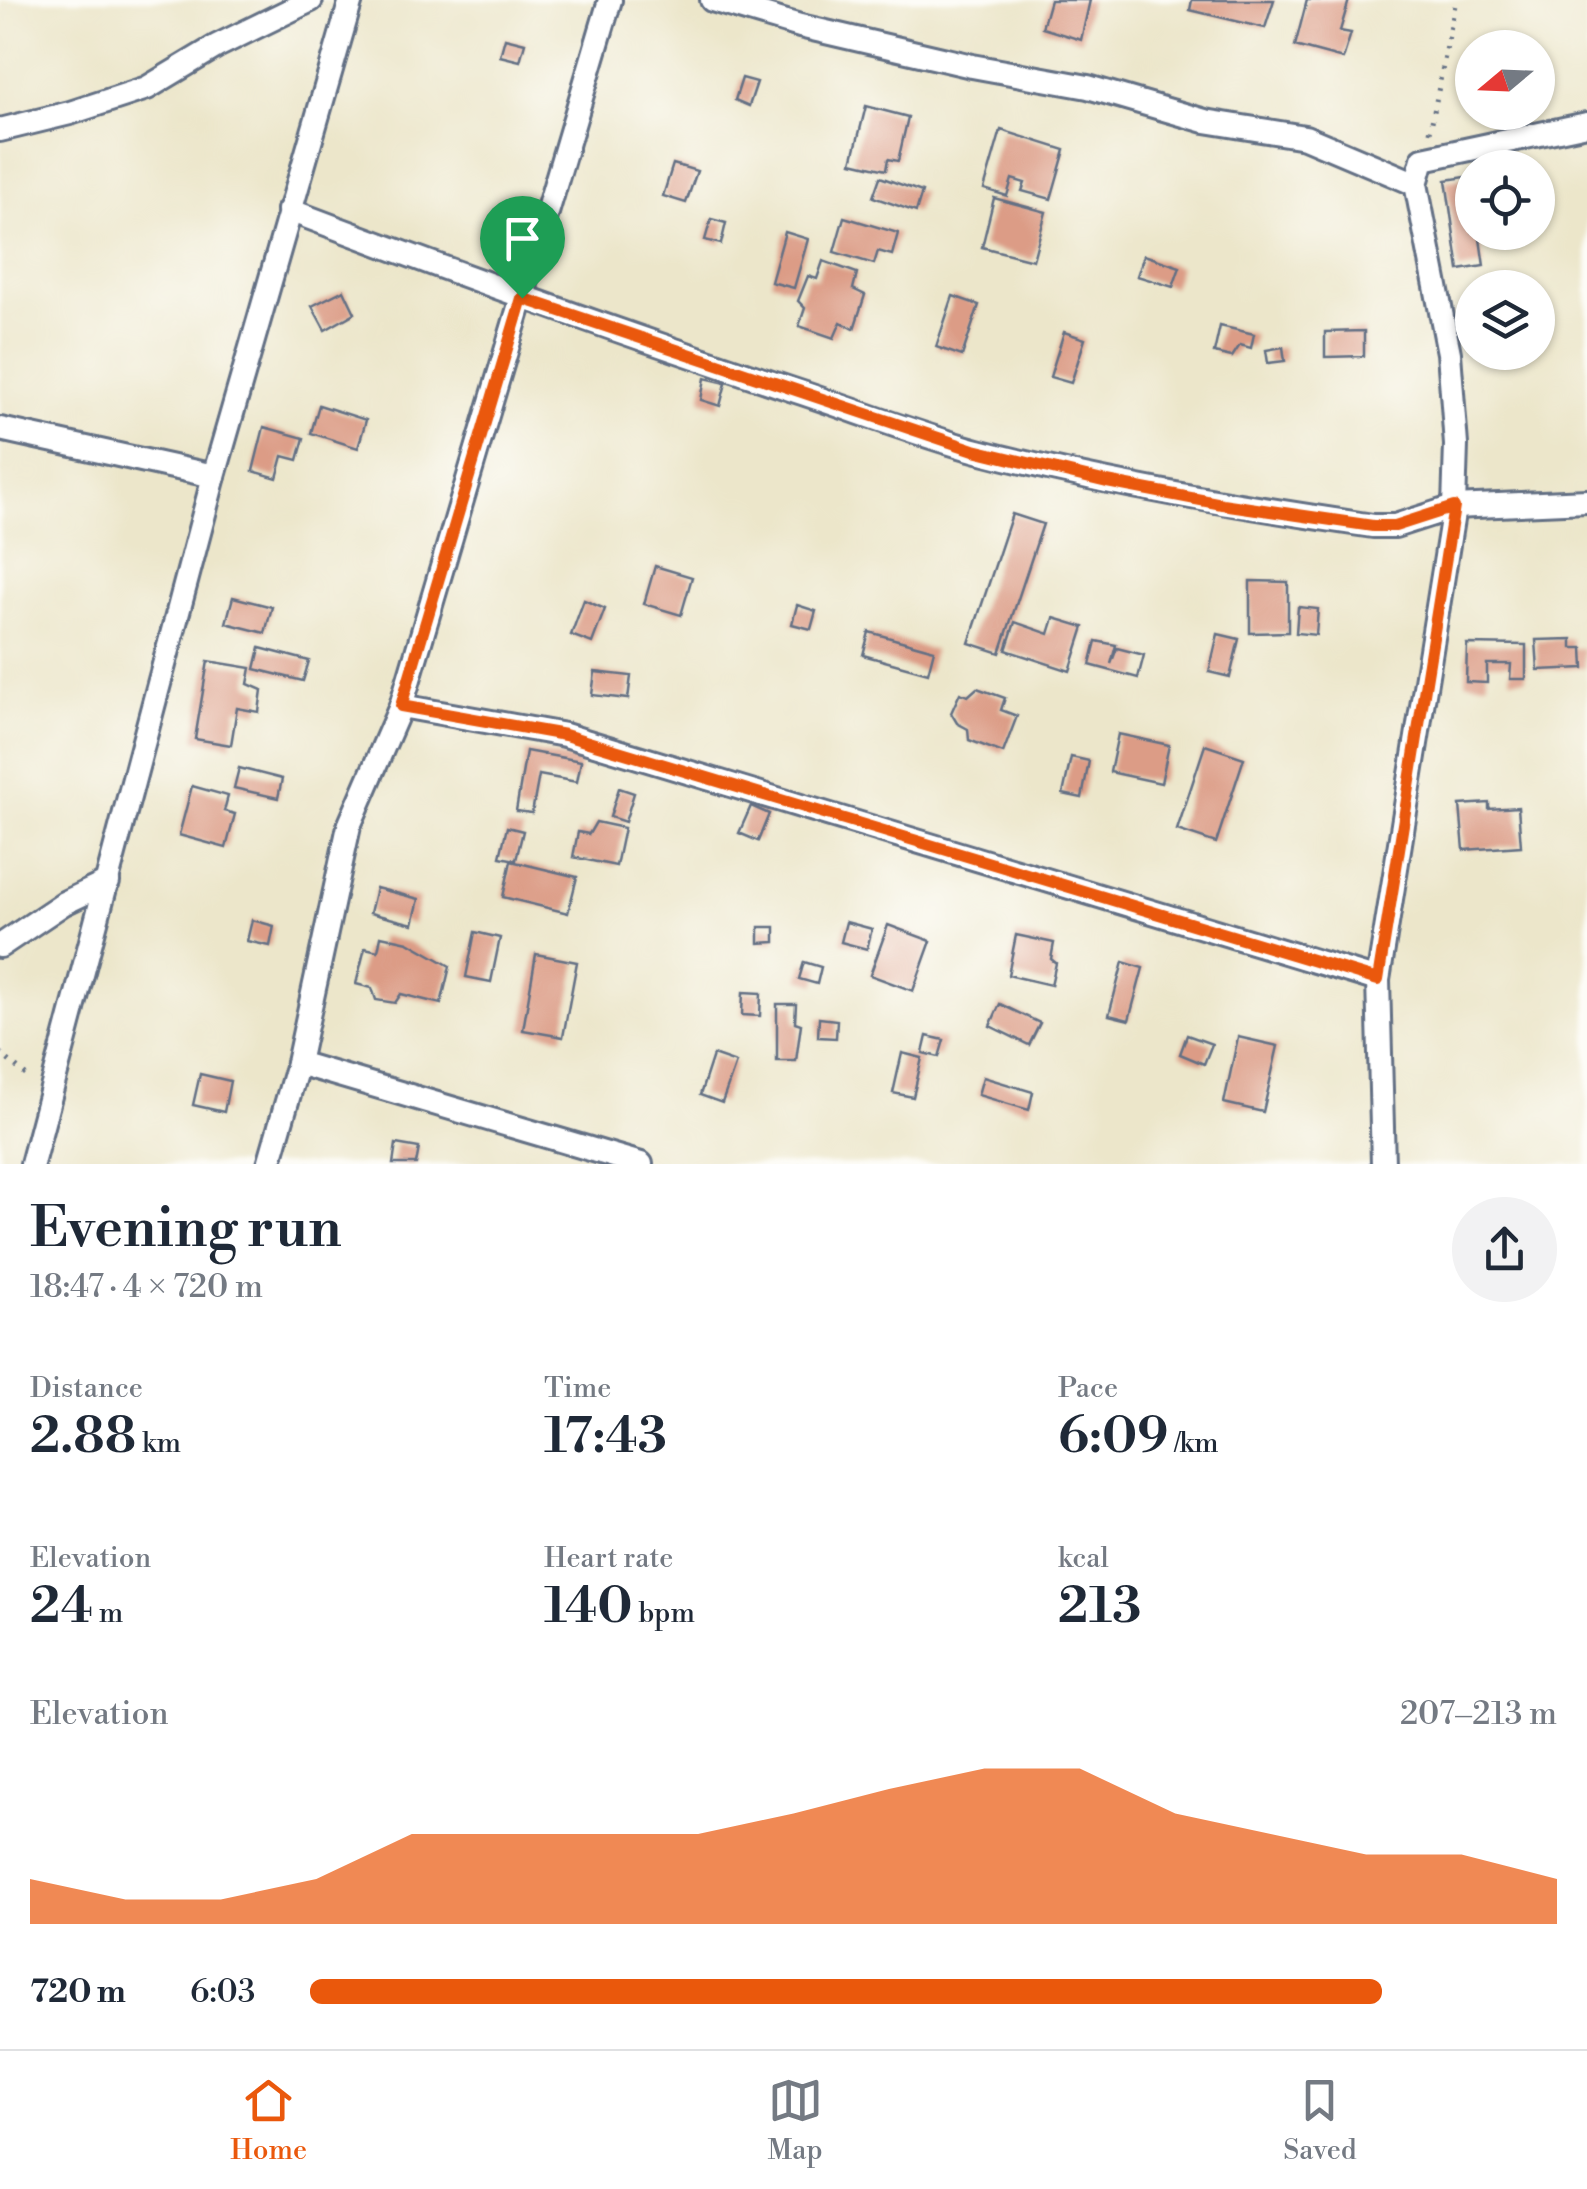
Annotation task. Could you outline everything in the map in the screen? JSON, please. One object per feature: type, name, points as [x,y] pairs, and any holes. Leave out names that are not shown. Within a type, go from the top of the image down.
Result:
[{"type":"street","points":[[0,130],[148,88],[217,46],[311,0]]},
{"type":"street","points":[[32,1164],[214,476],[351,0]]},
{"type":"street","points":[[269,1164],[298,1063],[349,826],[401,706],[610,0]]},
{"type":"street","points":[[712,0],[800,26],[972,66],[1088,87],[1205,121],[1305,138],[1416,184]]},
{"type":"street","points":[[1383,1164],[1378,980],[1454,507],[1456,445],[1448,352],[1416,184],[1424,159],[1587,124]]},
{"type":"street","points":[[289,210],[522,298],[974,450],[1107,482],[1373,526],[1395,526],[1454,507],[1587,500]]},
{"type":"street","points":[[0,429],[214,476]]},
{"type":"street","points":[[401,706],[565,735],[1378,980]]},
{"type":"street","points":[[0,946],[64,904],[108,882]]},
{"type":"street","points":[[298,1063],[641,1164]]},
{"type":"path","points":[[1424,159],[1440,96],[1456,0]]},
{"type":"path","points":[[0,1052],[50,1097]]},
{"type":"building","points":[[1050,0],[1090,0],[1081,40],[1042,28]]},
{"type":"building","points":[[1192,0],[1274,0],[1265,28],[1190,10]]},
{"type":"building","points":[[1307,0],[1349,0],[1340,31],[1351,33],[1343,59],[1295,46]]},
{"type":"building","points":[[505,38],[525,43],[520,61],[500,56]]},
{"type":"building","points":[[742,78],[757,82],[749,106],[735,100]]},
{"type":"building","points":[[866,106],[908,117],[898,161],[888,159],[886,170],[852,162]]},
{"type":"building","points":[[1001,130],[1065,150],[1051,199],[1022,191],[1025,183],[1012,179],[1007,196],[984,189]]},
{"type":"building","points":[[673,164],[697,171],[686,203],[663,196]]},
{"type":"building","points":[[880,177],[922,192],[916,212],[873,197]]},
{"type":"building","points":[[1455,179],[1455,242],[1446,180]]},
{"type":"building","points":[[994,198],[1046,212],[1033,260],[982,247]]},
{"type":"building","points":[[844,217],[898,233],[892,255],[878,251],[874,264],[834,252]]},
{"type":"building","points":[[711,219],[726,223],[721,244],[705,240]]},
{"type":"building","points":[[785,232],[808,239],[794,288],[771,282]]},
{"type":"building","points":[[1456,250],[1482,250],[1484,266],[1459,270]]},
{"type":"building","points":[[1144,255],[1180,267],[1173,287],[1137,276]]},
{"type":"building","points":[[823,261],[857,273],[853,289],[865,295],[854,329],[841,322],[834,338],[799,326],[805,308],[798,301],[808,276],[817,279]]},
{"type":"building","points":[[344,290],[355,313],[325,330],[312,306]]},
{"type":"building","points":[[953,296],[979,305],[962,356],[936,347]]},
{"type":"building","points":[[1220,326],[1254,334],[1251,348],[1240,345],[1232,357],[1214,353]]},
{"type":"building","points":[[1364,331],[1364,356],[1325,357],[1325,332]]},
{"type":"building","points":[[1064,332],[1085,339],[1071,383],[1050,377]]},
{"type":"building","points":[[1283,347],[1285,361],[1268,363],[1266,350]]},
{"type":"building","points":[[705,378],[726,383],[720,406],[701,400]]},
{"type":"building","points":[[319,405],[366,420],[358,448],[311,433]]},
{"type":"building","points":[[264,427],[304,438],[298,460],[283,456],[277,478],[253,471]]},
{"type":"building","points":[[1012,514],[1043,524],[1000,653],[969,643]]},
{"type":"building","points":[[655,566],[692,577],[681,615],[644,604]]},
{"type":"building","points":[[1250,581],[1288,582],[1288,632],[1250,633]]},
{"type":"building","points":[[233,597],[272,607],[265,633],[226,623]]},
{"type":"building","points":[[584,600],[605,609],[592,643],[571,635]]},
{"type":"building","points":[[797,605],[816,611],[811,629],[792,624]]},
{"type":"building","points":[[1298,607],[1318,609],[1316,635],[1296,633]]},
{"type":"building","points":[[1054,618],[1084,627],[1070,671],[1006,650],[1015,622],[1049,634]]},
{"type":"building","points":[[869,632],[934,650],[928,673],[863,655]]},
{"type":"building","points":[[1218,634],[1239,639],[1230,677],[1209,672]]},
{"type":"building","points":[[1572,639],[1572,648],[1583,648],[1584,668],[1538,670],[1536,640]]},
{"type":"building","points":[[1096,641],[1116,645],[1111,664],[1117,648],[1144,655],[1138,678],[1090,665]]},
{"type":"building","points":[[1467,644],[1526,645],[1526,679],[1510,679],[1511,664],[1487,664],[1487,683],[1466,682]]},
{"type":"building","points":[[260,648],[309,661],[303,681],[255,669]]},
{"type":"building","points":[[208,661],[251,668],[248,684],[262,690],[259,712],[237,708],[231,745],[195,739]]},
{"type":"building","points":[[595,672],[631,676],[628,699],[592,695]]},
{"type":"building","points":[[977,688],[1005,698],[1001,710],[1017,716],[1003,753],[969,740],[968,729],[957,723],[951,713],[960,693],[968,696]]},
{"type":"building","points":[[1118,734],[1169,745],[1161,783],[1110,772]]},
{"type":"building","points":[[1205,745],[1244,758],[1216,843],[1177,830]]},
{"type":"building","points":[[526,751],[581,761],[577,782],[539,775],[532,813],[516,811]]},
{"type":"building","points":[[1071,757],[1089,761],[1082,798],[1063,794]]},
{"type":"building","points":[[239,768],[282,779],[278,798],[234,788]]},
{"type":"building","points":[[192,786],[228,796],[224,811],[235,814],[226,848],[179,835]]},
{"type":"building","points":[[619,788],[634,793],[625,822],[610,817]]},
{"type":"building","points":[[1489,803],[1489,809],[1518,807],[1521,846],[1464,850],[1460,805]]},
{"type":"building","points":[[751,806],[769,814],[758,841],[739,833]]},
{"type":"building","points":[[596,822],[624,828],[616,866],[573,857],[578,832],[589,834]]},
{"type":"building","points":[[507,827],[523,831],[516,860],[500,857]]},
{"type":"building","points":[[511,861],[577,877],[568,913],[503,897]]},
{"type":"building","points":[[376,888],[419,899],[413,924],[370,913]]},
{"type":"building","points":[[252,920],[274,926],[270,946],[247,941]]},
{"type":"building","points":[[846,922],[872,929],[867,949],[841,942]]},
{"type":"building","points":[[888,925],[931,941],[913,991],[870,975]]},
{"type":"building","points":[[759,927],[775,927],[775,942],[759,943]]},
{"type":"building","points":[[475,932],[500,938],[491,982],[466,977]]},
{"type":"building","points":[[1016,935],[1054,943],[1051,959],[1056,963],[1051,985],[1008,975]]},
{"type":"building","points":[[381,936],[408,942],[450,966],[441,1004],[401,994],[395,1003],[376,1000],[372,988],[356,984],[365,948],[378,951]]},
{"type":"building","points":[[536,954],[577,962],[563,1037],[523,1030]]},
{"type":"building","points":[[804,962],[821,967],[817,984],[799,979]]},
{"type":"building","points":[[1123,962],[1143,968],[1129,1020],[1109,1015]]},
{"type":"building","points":[[743,992],[761,993],[760,1016],[742,1015]]},
{"type":"building","points":[[777,1004],[796,1004],[795,1022],[801,1024],[796,1061],[777,1061]]},
{"type":"building","points":[[1000,1004],[1040,1023],[1029,1045],[990,1026]]},
{"type":"building","points":[[819,1018],[837,1020],[836,1038],[818,1037]]},
{"type":"building","points":[[1187,1035],[1212,1044],[1204,1064],[1180,1054]]},
{"type":"building","points":[[927,1036],[944,1040],[939,1057],[923,1053]]},
{"type":"building","points":[[1238,1037],[1278,1046],[1263,1112],[1224,1103]]},
{"type":"building","points":[[902,1053],[922,1058],[913,1097],[893,1093]]},
{"type":"building","points":[[713,1055],[736,1063],[722,1103],[700,1095]]},
{"type":"building","points":[[200,1074],[230,1081],[224,1112],[193,1105]]},
{"type":"building","points":[[983,1077],[1033,1092],[1029,1110],[978,1095]]},
{"type":"building","points":[[396,1144],[419,1148],[416,1164],[393,1164]]},
{"type":"route","points":[[522,298],[974,450],[1107,482],[1373,526],[1395,526],[1454,507],[1378,980],[565,735],[401,706],[522,298]]}]
